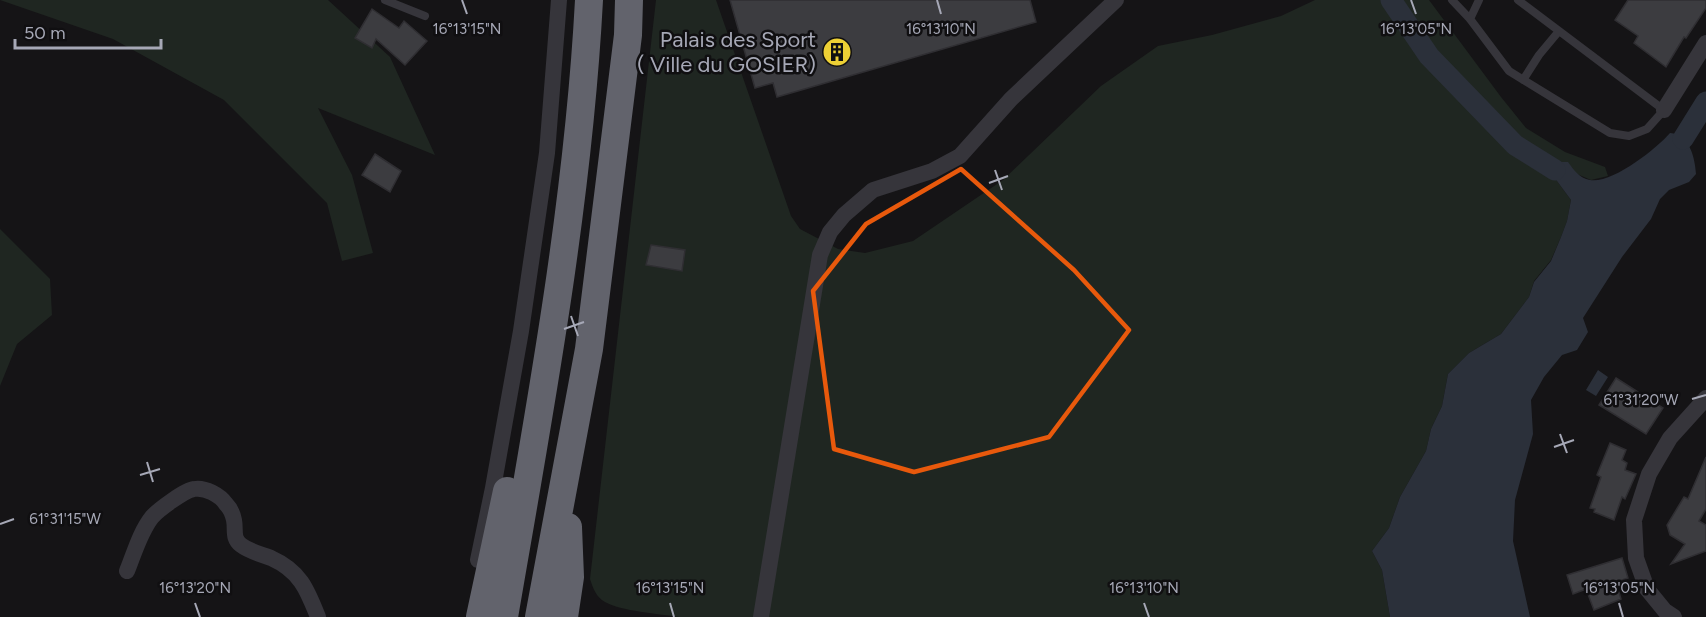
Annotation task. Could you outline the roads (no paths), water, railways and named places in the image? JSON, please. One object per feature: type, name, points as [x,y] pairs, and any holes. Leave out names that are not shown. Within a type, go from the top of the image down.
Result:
[{"type":"highway","points":[[504,617],[567,228],[587,40],[587,0]]},
{"type":"highway","points":[[538,617],[589,349],[628,35],[629,0]]},
{"type":"highway","points":[[480,617],[537,346],[567,228]]},
{"type":"highway","points":[[564,617],[570,578],[566,477]]},
{"type":"street","points":[[466,617],[493,488],[521,331],[547,153],[559,0]]},
{"type":"street","points":[[761,617],[820,255],[830,232],[844,215],[873,190],[932,171],[960,156],[1011,99],[1116,0]]},
{"type":"street","points":[[1664,110],[1706,43]]},
{"type":"street","points":[[1674,617],[1665,611],[1647,590],[1636,558],[1634,520],[1654,465],[1670,438],[1706,398]]},
{"type":"street","points":[[127,571],[138,543],[152,518],[167,503],[194,489],[209,490],[225,502],[234,518],[235,538],[240,544],[250,551],[273,559],[296,573],[308,592],[318,617]]},
{"type":"lane","points":[[385,0],[425,16]]},
{"type":"lane","points":[[1452,0],[1470,19],[1509,71],[1610,133],[1629,136],[1647,129],[1664,110],[1518,0]]},
{"type":"lane","points":[[1470,19],[1479,0]]},
{"type":"lane","points":[[1523,80],[1539,55],[1559,31]]},
{"type":"waterway","points":[[1391,0],[1429,56],[1515,145],[1555,170]]},
{"type":"waterway","points":[[1683,139],[1706,102]]},
{"type":"place","name":"Palais des Sport ( Ville du GOSIER)","points":[[837,52]]}]
